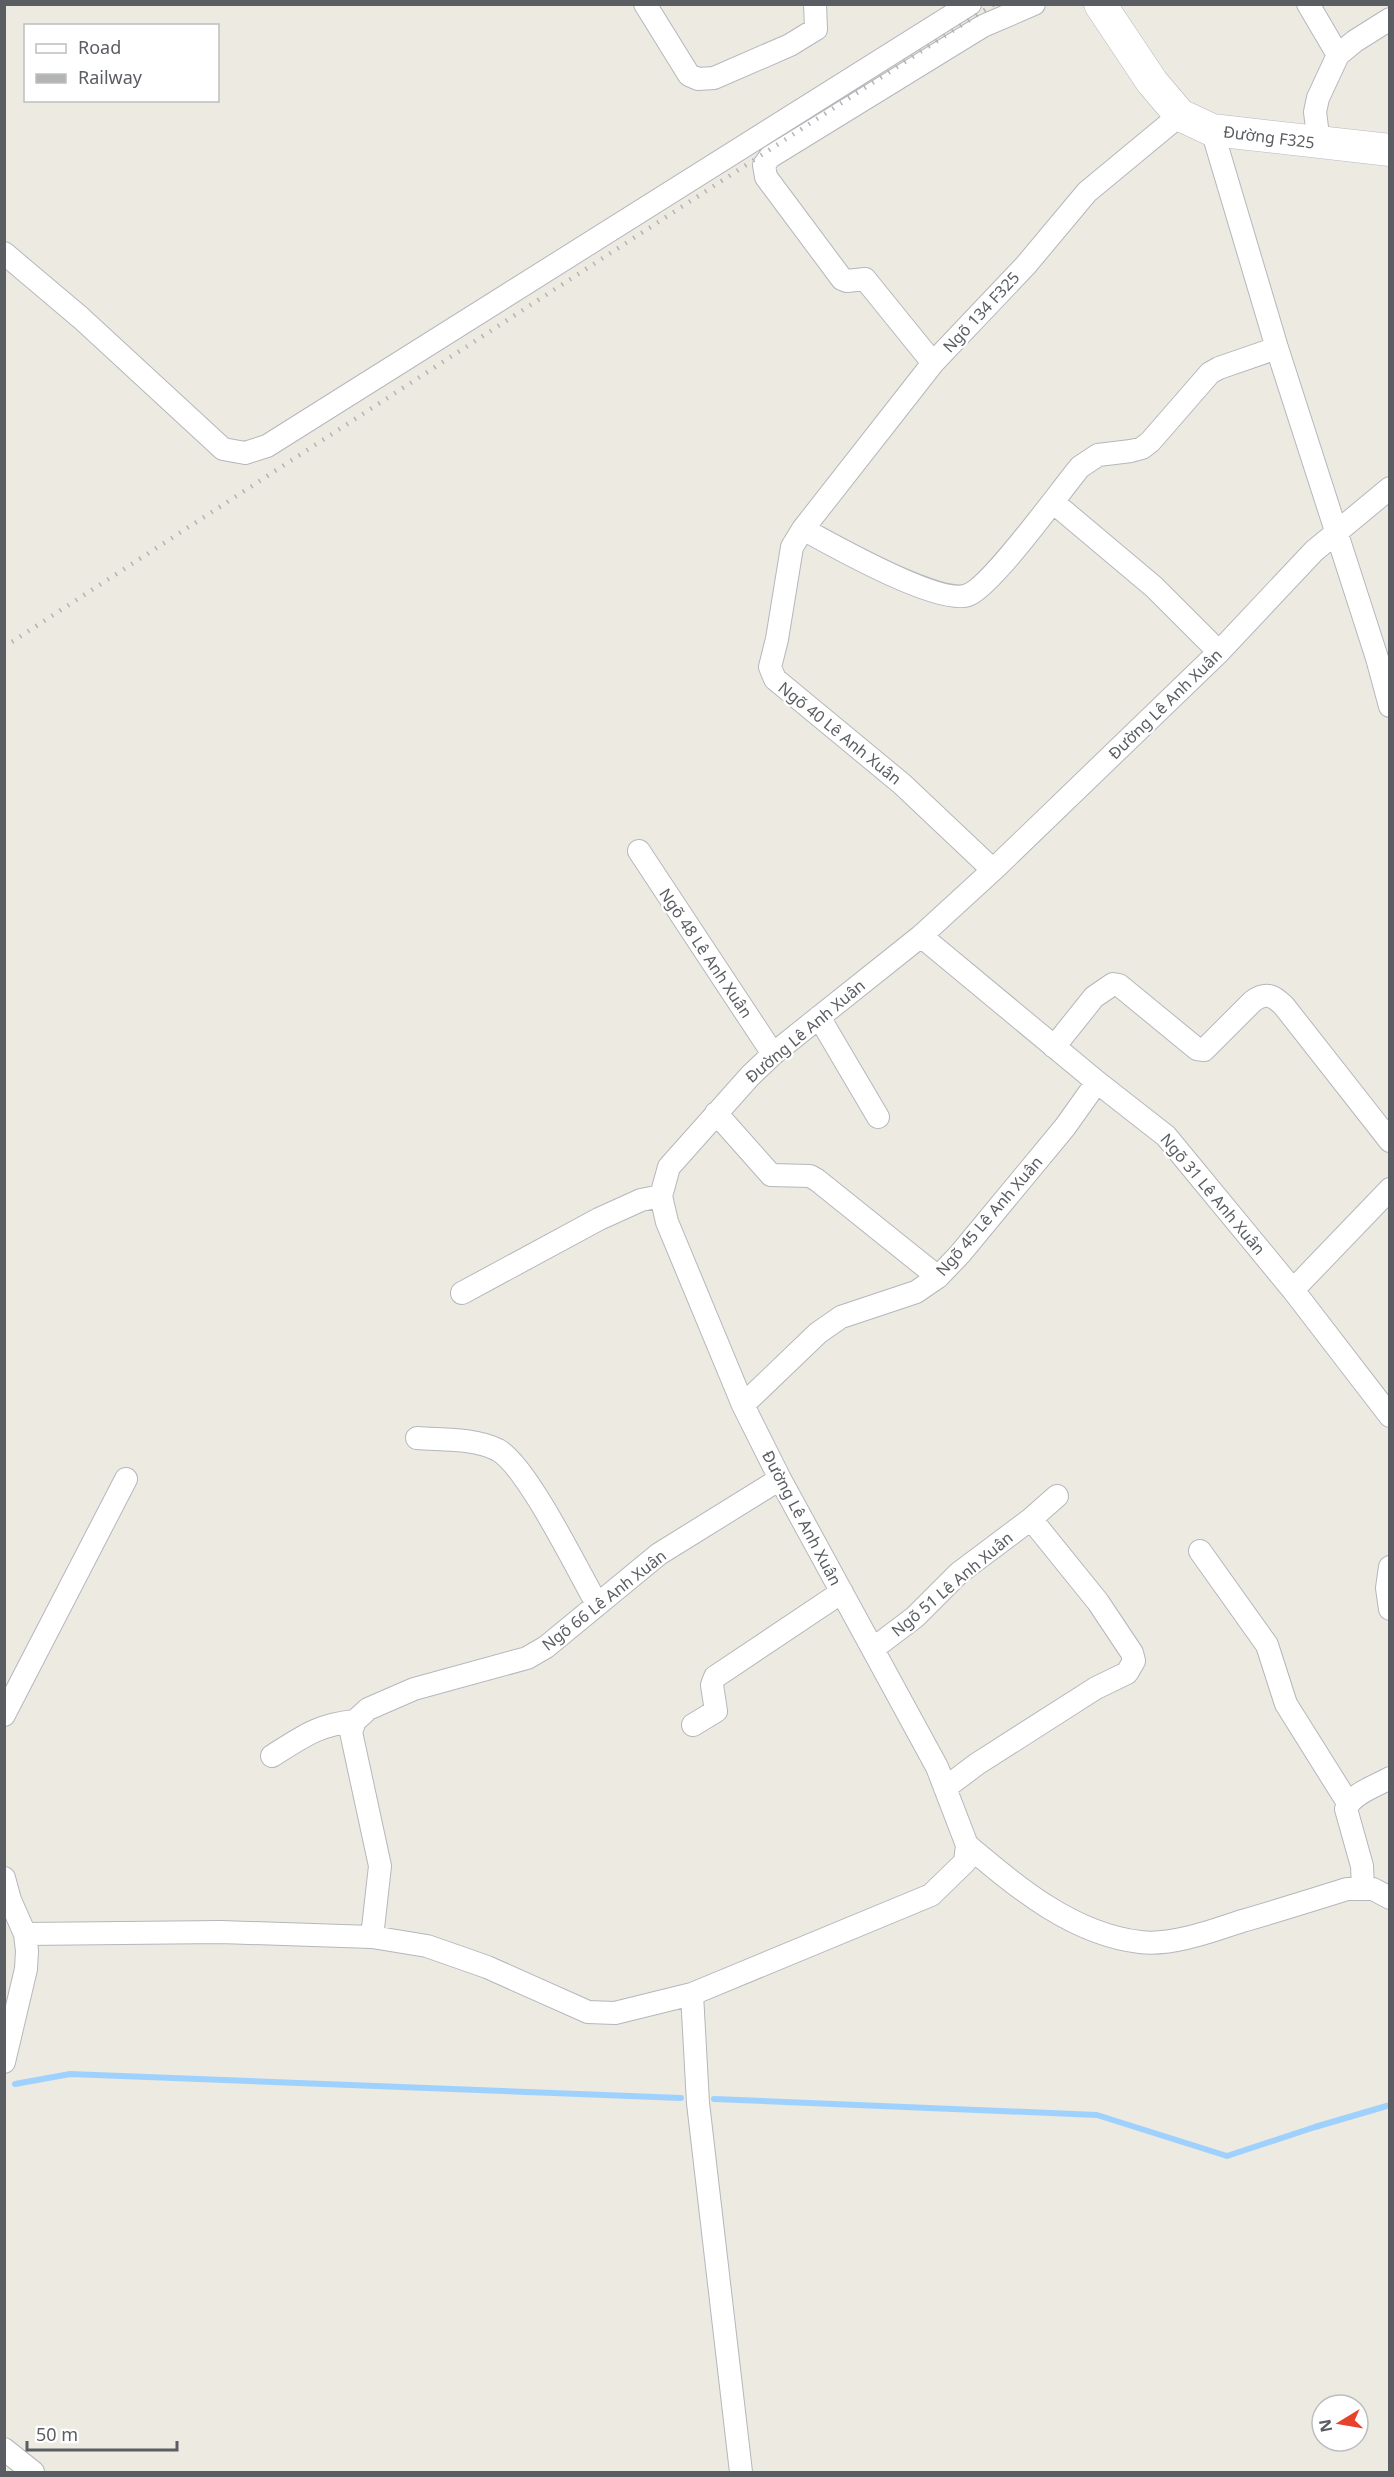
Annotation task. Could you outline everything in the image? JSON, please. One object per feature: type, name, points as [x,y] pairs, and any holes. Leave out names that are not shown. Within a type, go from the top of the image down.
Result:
[{"type":"main road","name":"Đường F325","points":[[1100,4],[1152,82],[1180,115],[1212,130],[1389,150]]},
{"type":"street","points":[[645,4],[689,75],[698,79],[714,78],[790,45],[816,29],[815,4]]},
{"type":"street","points":[[4,253],[81,318],[223,449],[245,453],[267,446],[970,4]]},
{"type":"street","points":[[933,363],[865,279],[847,281],[842,279],[766,177],[764,165],[770,157],[983,26],[1035,4]]},
{"type":"street","points":[[1308,4],[1338,55]]},
{"type":"street","points":[[1319,143],[1315,112],[1318,98],[1338,55],[1389,19]]},
{"type":"street","name":"Ngõ 134 F325","points":[[803,529],[933,363],[1026,265],[1087,192],[1180,115]]},
{"type":"street","points":[[1212,130],[1277,348],[1377,658],[1389,706]]},
{"type":"street","points":[[803,529],[872,566],[942,594],[966,596],[976,591],[992,574],[1080,467],[1098,455],[1142,448],[1150,442],[1210,374],[1219,368],[1277,348]]},
{"type":"street","name":"Đường Lê Anh Xuân","points":[[967,1845],[937,1767],[780,1479],[743,1405],[672,1233],[661,1196],[669,1167],[750,1076],[773,1054],[921,936],[993,870],[1219,652],[1314,551],[1389,488]]},
{"type":"street","points":[[1053,502],[1154,587],[1219,652]]},
{"type":"street","name":"Ngõ 40 Lê Anh Xuân","points":[[803,529],[792,547],[777,639],[770,667],[775,679],[902,784],[993,870]]},
{"type":"street","name":"Ngõ 48 Lê Anh Xuân","points":[[639,851],[773,1054]]},
{"type":"street","name":"Ngõ 31 Lê Anh Xuân","points":[[921,936],[1054,1047],[1166,1136],[1293,1290],[1389,1416]]},
{"type":"street","points":[[1054,1047],[1094,997],[1113,984],[1119,985],[1197,1049],[1204,1050],[1252,1001],[1262,995],[1268,995],[1284,1006],[1389,1141]]},
{"type":"street","points":[[819,1017],[878,1117]]},
{"type":"street","name":"Ngõ 45 Lê Anh Xuân","points":[[743,1405],[818,1333],[841,1317],[916,1292],[938,1277],[960,1254],[1065,1127],[1097,1082]]},
{"type":"street","points":[[717,1113],[771,1175],[810,1176],[817,1180],[938,1277]]},
{"type":"street","points":[[1293,1290],[1389,1189]]},
{"type":"street","points":[[462,1293],[599,1219],[641,1200],[661,1196]]},
{"type":"street","points":[[417,1438],[471,1442],[498,1450],[510,1459],[533,1491],[597,1604]]},
{"type":"street","points":[[4,1715],[126,1479]]},
{"type":"street","name":"Ngõ 66 Lê Anh Xuân","points":[[355,1721],[368,1709],[414,1689],[527,1658],[569,1630],[659,1554],[780,1479]]},
{"type":"street","name":"Ngõ 51 Lê Anh Xuân","points":[[874,1648],[915,1617],[959,1573],[1031,1519],[1057,1496]]},
{"type":"street","points":[[945,1788],[976,1764],[1096,1688],[1127,1673],[1132,1668],[1134,1661],[1132,1653],[1098,1602],[1031,1519]]},
{"type":"street","points":[[1200,1551],[1267,1645],[1286,1704],[1348,1803]]},
{"type":"street","points":[[1389,1567],[1387,1588],[1389,1609]]},
{"type":"street","points":[[693,1725],[716,1711],[712,1685],[715,1677],[842,1592]]},
{"type":"street","points":[[272,1756],[316,1729],[330,1724],[355,1721],[351,1732],[380,1866],[372,1937]]},
{"type":"street","points":[[1363,1888],[1362,1866],[1346,1809],[1348,1803],[1389,1778]]},
{"type":"street","points":[[25,1934],[221,1932],[372,1937],[427,1946],[487,1967],[588,2012],[615,2013],[692,1994],[931,1895],[965,1862],[967,1845]]},
{"type":"street","points":[[967,1845],[1032,1898],[1055,1912],[1104,1935],[1141,1943],[1197,1935],[1347,1889],[1373,1889],[1389,1898]]},
{"type":"street","points":[[4,1878],[10,1900],[25,1934],[26,1969],[4,2062]]},
{"type":"street","points":[[692,1994],[698,2103],[741,2472]]},
{"type":"street","points":[[4,2449],[33,2472]]},
{"type":"waterway","points":[[15,2084],[70,2074],[681,2098]]},
{"type":"waterway","points":[[714,2099],[1097,2115],[1227,2156],[1390,2105]]},
{"type":"railway","points":[[4,647],[994,4]]}]
